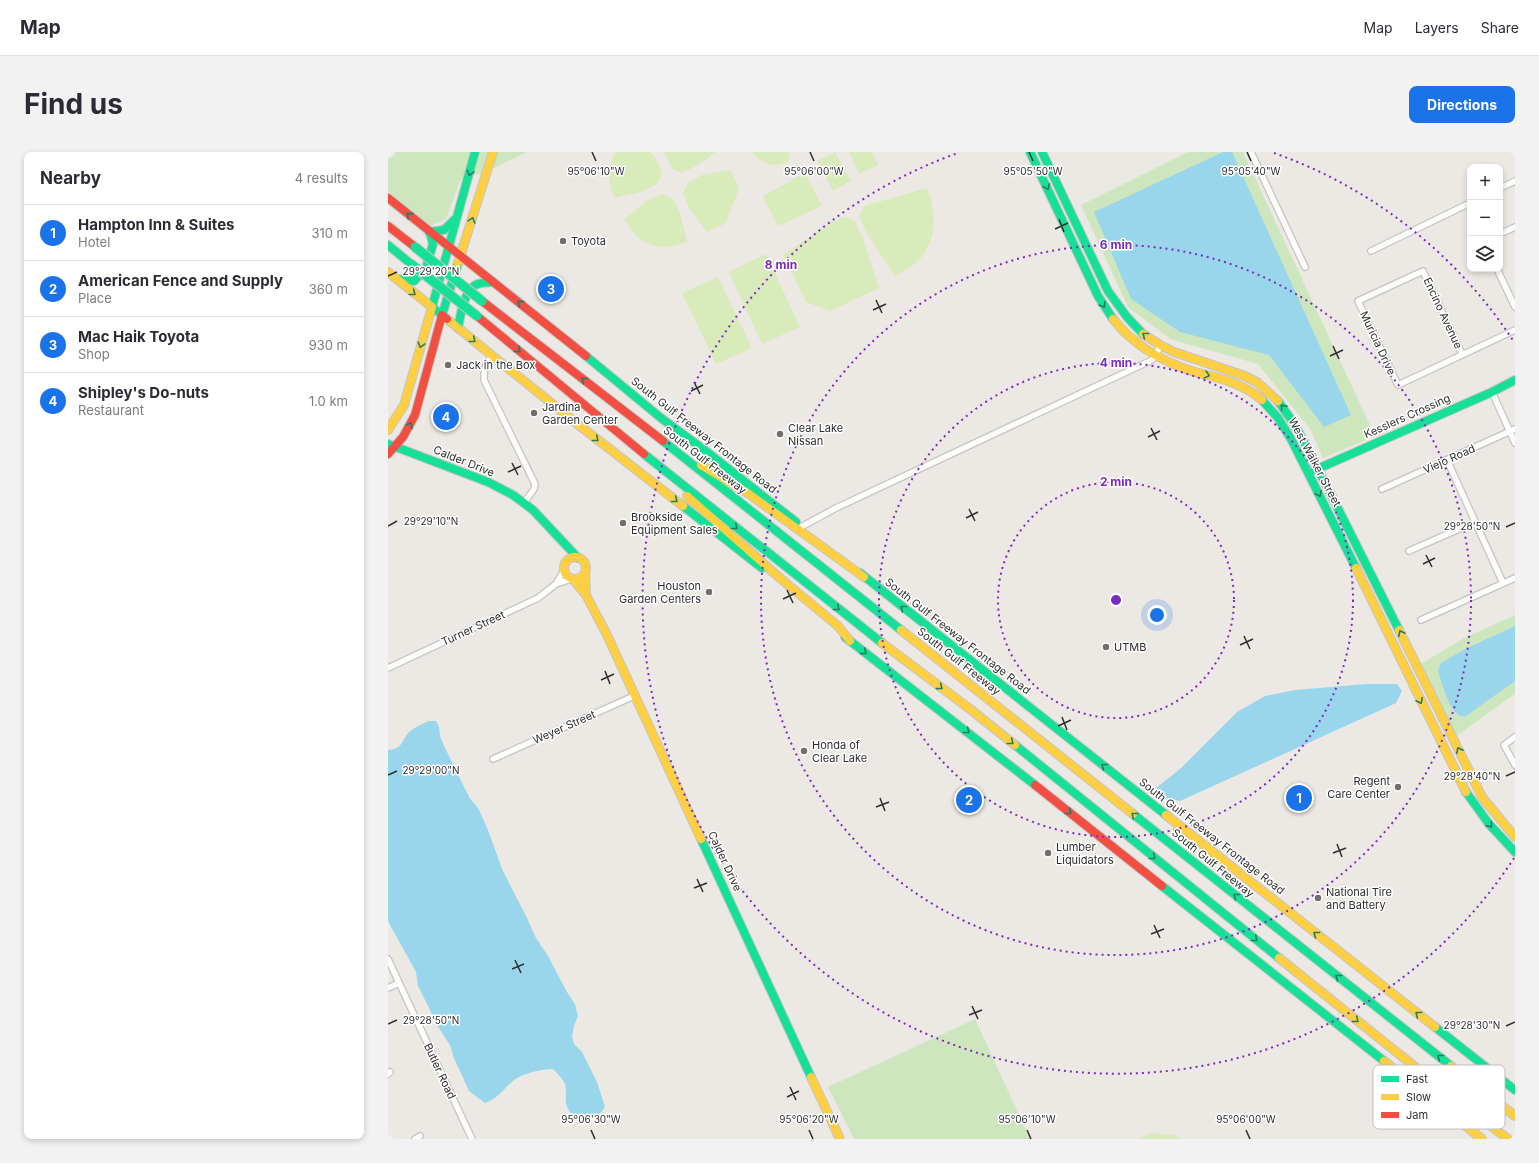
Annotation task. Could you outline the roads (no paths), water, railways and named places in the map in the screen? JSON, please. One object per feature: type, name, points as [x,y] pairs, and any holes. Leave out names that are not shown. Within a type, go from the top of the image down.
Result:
[{"type":"main road","points":[[388,430],[404,405],[475,152]]},
{"type":"main road","points":[[388,454],[392,445],[403,437],[415,415],[442,315],[493,152]]},
{"type":"main road","name":"West Walker Street","points":[[1030,152],[1098,296],[1106,311],[1120,328],[1136,343],[1155,356],[1177,367],[1231,382],[1251,391],[1274,413],[1283,426],[1309,473],[1468,796],[1489,824],[1515,852]]},
{"type":"main road","name":"West Walker Street","points":[[1042,152],[1108,291],[1128,321],[1143,335],[1160,347],[1181,356],[1235,371],[1257,382],[1283,406],[1318,469],[1482,797],[1515,837]]},
{"type":"main road","name":"South Gulf Freeway Frontage Road","points":[[388,198],[661,418],[707,452],[1483,1065]]},
{"type":"main road","points":[[392,275],[404,280],[414,281],[418,278],[426,268],[433,244],[430,232],[442,231],[450,226],[458,215]]},
{"type":"main road","name":"South Gulf Freeway","points":[[388,226],[1451,1065]]},
{"type":"main road","points":[[388,246],[477,316],[551,378],[856,624],[970,709],[1413,1065]]},
{"type":"main road","points":[[392,275],[570,419],[758,565],[850,641],[960,726],[1388,1065]]},
{"type":"main road","points":[[458,328],[460,311],[471,287],[493,282]]},
{"type":"main road","points":[[551,378],[584,411],[838,626],[850,641]]},
{"type":"main road","name":"Kesslers Crossing","points":[[1309,473],[1492,392],[1515,380]]},
{"type":"main road","points":[[615,404],[636,413],[699,463],[749,494],[864,577]]},
{"type":"main road","name":"Calder Drive","points":[[392,445],[488,482],[524,503],[548,525],[578,558]]},
{"type":"main road","points":[[561,540],[564,567],[567,576],[572,579],[580,578],[585,572],[584,562],[578,558],[570,558],[564,567]]},
{"type":"main road","name":"Calder Drive","points":[[585,572],[586,595]]},
{"type":"main road","name":"Calder Drive","points":[[572,579],[586,595],[607,635],[840,1139]]},
{"type":"main road","name":"South Gulf Freeway Frontage Road","points":[[1505,1082],[1515,1090]]},
{"type":"main road","name":"South Gulf Freeway","points":[[1505,1108],[1515,1116]]},
{"type":"main road","points":[[1469,1129],[1480,1138]]},
{"type":"main road","points":[[1495,1129],[1508,1139]]},
{"type":"street","points":[[1251,152],[1305,268]]},
{"type":"street","points":[[1503,187],[1515,181]]},
{"type":"street","points":[[1371,251],[1467,204]]},
{"type":"street","points":[[1503,233],[1515,227]]},
{"type":"street","name":"Encino Avenue","points":[[1360,301],[1423,271],[1462,354]]},
{"type":"street","points":[[1498,272],[1515,307]]},
{"type":"street","name":"Muricia Drive","points":[[1360,301],[1358,301],[1398,386],[1462,354]]},
{"type":"street","points":[[1462,354],[1515,330]]},
{"type":"street","points":[[801,526],[836,508],[1152,360],[1160,347]]},
{"type":"street","points":[[492,356],[486,362],[484,369],[484,380],[535,484],[534,489],[524,503]]},
{"type":"street","points":[[1492,392],[1512,430],[1515,443]]},
{"type":"street","name":"Viejo Road","points":[[1382,489],[1512,430]]},
{"type":"street","points":[[1447,460],[1503,583]]},
{"type":"street","points":[[1409,551],[1475,522]]},
{"type":"street","name":"Turner Street","points":[[556,584],[564,567]]},
{"type":"street","points":[[1421,620],[1515,578]]},
{"type":"street","name":"Turner Street","points":[[388,668],[538,598],[556,584],[572,579]]},
{"type":"street","points":[[1368,594],[1378,589]]},
{"type":"street","name":"Weyer Street","points":[[493,759],[634,696]]},
{"type":"street","points":[[1515,738],[1504,745],[1515,765]]},
{"type":"street","points":[[1468,796],[1482,797]]},
{"type":"street","name":"Butler Road","points":[[388,959],[472,1139]]},
{"type":"street","points":[[388,988],[399,983]]},
{"type":"water","points":[[1223,152],[1232,152],[1351,415],[1324,427],[1269,355],[1180,332],[1131,299],[1094,212]]},
{"type":"water","points":[[1515,626],[1515,681],[1466,716],[1460,716],[1451,706],[1444,691],[1438,671],[1441,663],[1467,648]]},
{"type":"water","points":[[1367,684],[1397,684],[1402,691],[1396,703],[1180,801],[1166,798],[1155,789],[1180,769],[1237,712],[1265,696],[1295,690]]},
{"type":"water","points":[[429,721],[436,721],[445,748],[469,797],[478,808],[488,830],[502,869],[536,938],[575,1004],[578,1016],[572,1037],[574,1044],[582,1052],[597,1082],[605,1107],[594,1118],[581,1120],[572,1115],[568,1110],[566,1103],[565,1084],[553,1069],[523,1075],[510,1083],[497,1096],[485,1103],[469,1091],[454,1058],[450,1045],[435,1022],[418,986],[416,972],[390,925],[388,920],[388,750],[399,746],[409,732]]},
{"type":"place","name":"Toyota","points":[[563,241]]},
{"type":"place","name":"Mac Haik Toyota","points":[[551,289]]},
{"type":"place","name":"Jack in the Box","points":[[448,365]]},
{"type":"place","name":"Jardina Garden Center","points":[[534,413]]},
{"type":"place","name":"Shipley's Do-nuts","points":[[446,417]]},
{"type":"place","name":"Clear Lake Nissan","points":[[780,434]]},
{"type":"place","name":"Brookside Equipment Sales","points":[[623,523]]},
{"type":"place","name":"Houston Garden Centers","points":[[709,592]]},
{"type":"place","name":"UTMB","points":[[1106,647]]},
{"type":"place","name":"Honda of Clear Lake","points":[[804,751]]},
{"type":"place","name":"Regent Care Center","points":[[1398,787]]},
{"type":"place","name":"Hampton Inn & Suites","points":[[1299,798]]},
{"type":"place","name":"American Fence and Supply","points":[[969,800]]},
{"type":"place","name":"Lumber Liquidators","points":[[1048,853]]},
{"type":"place","name":"National Tire and Battery","points":[[1318,898]]}]
